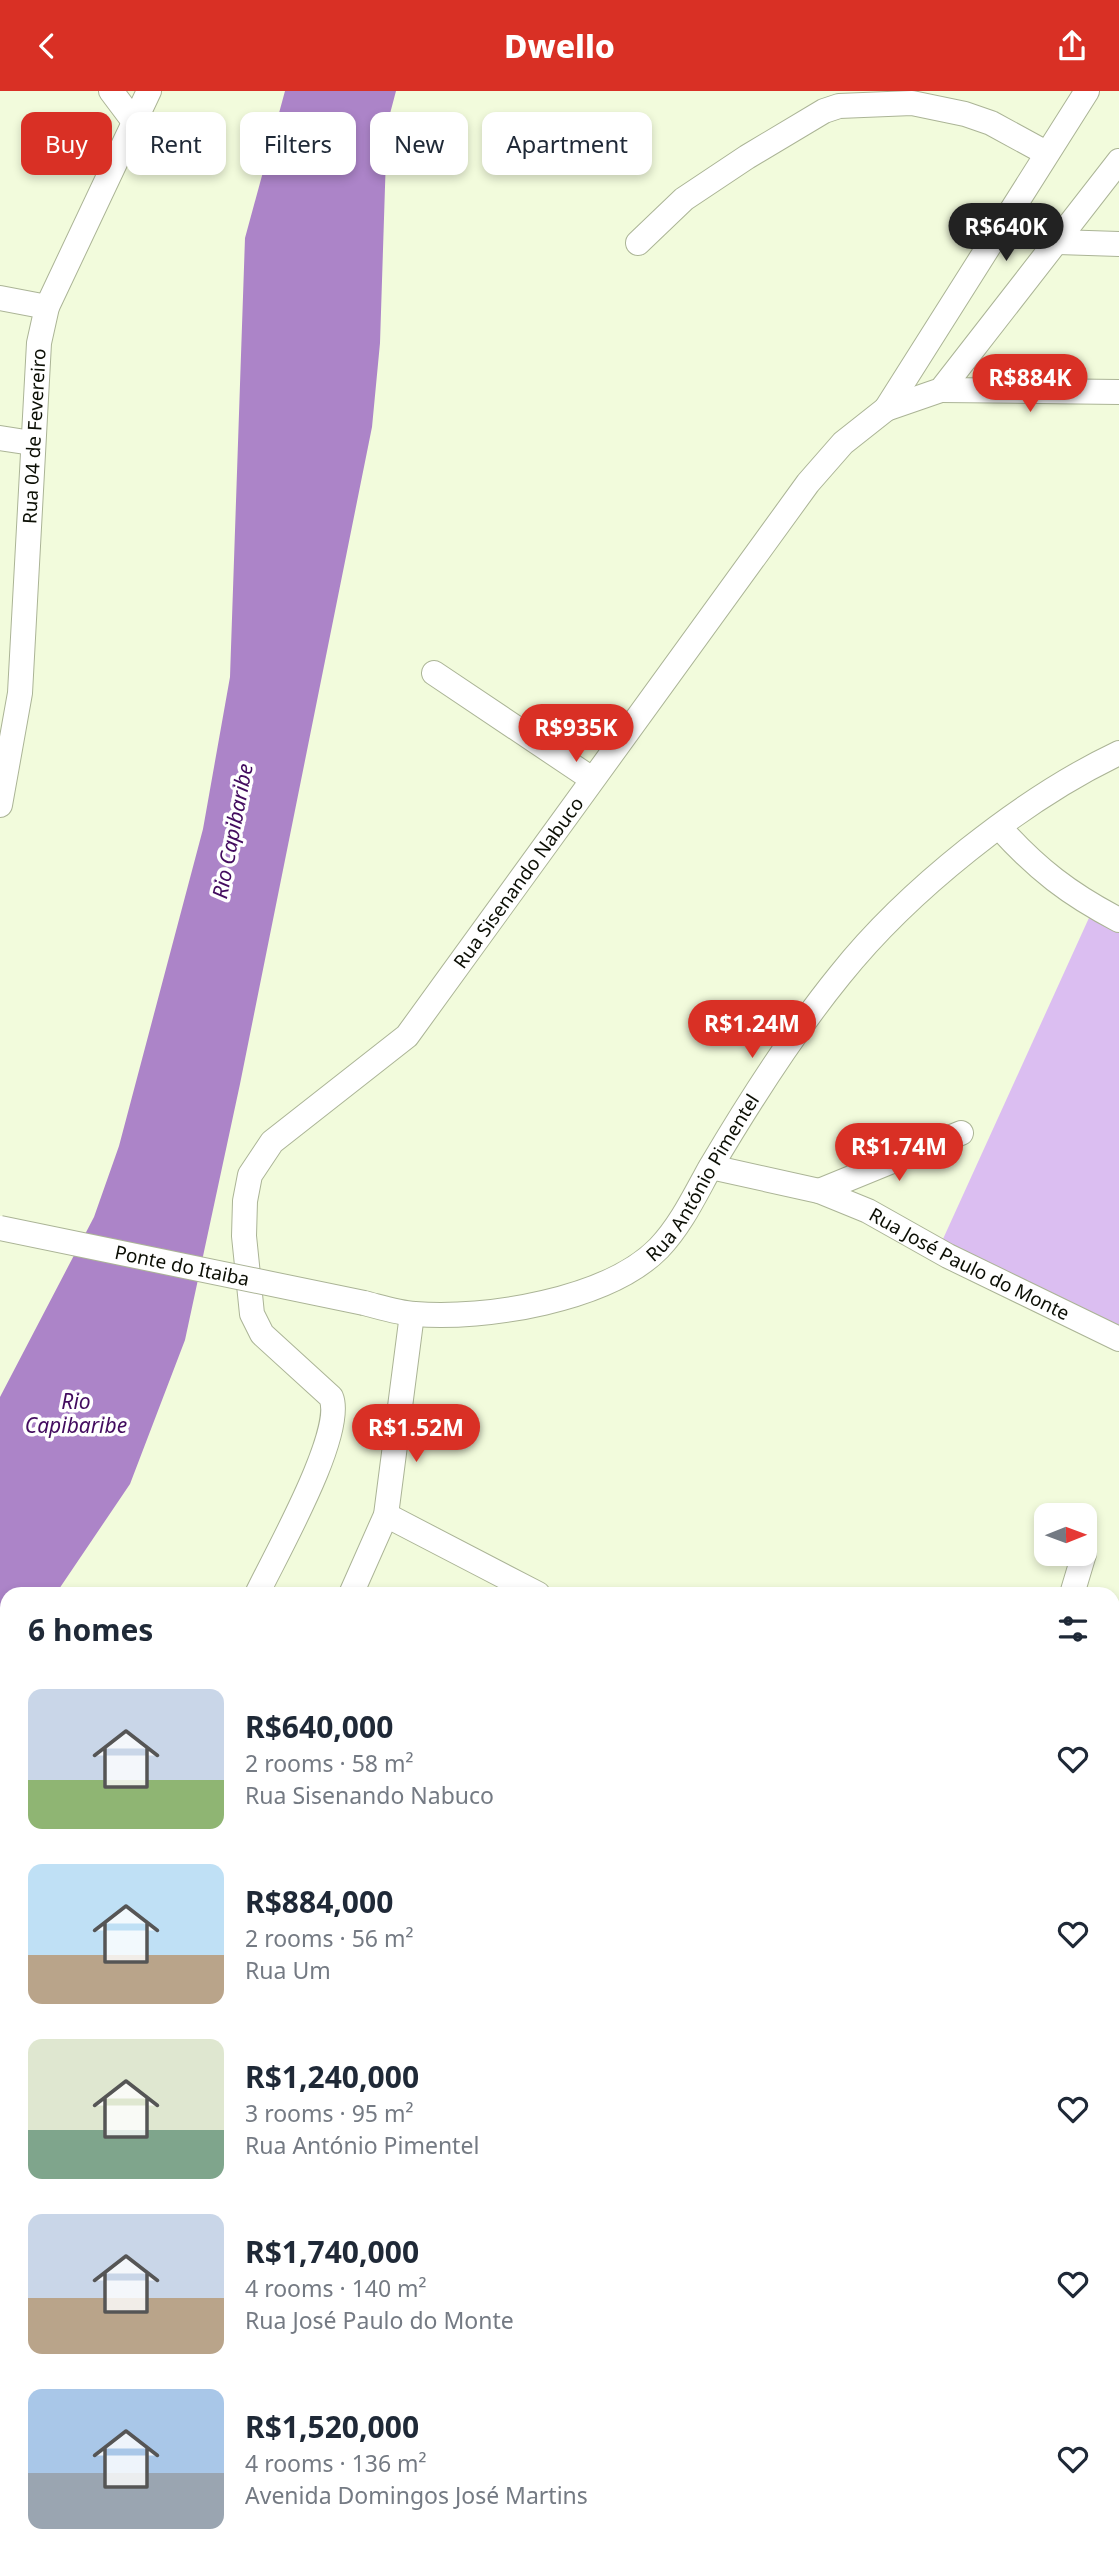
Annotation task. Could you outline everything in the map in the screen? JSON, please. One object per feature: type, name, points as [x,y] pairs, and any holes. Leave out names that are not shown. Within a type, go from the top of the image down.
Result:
[{"type":"street","points":[[111,91],[127,112]]},
{"type":"street","name":"Rua 04 de Fevereiro","points":[[140,112],[149,91]]},
{"type":"street","points":[[886,409],[1087,91]]},
{"type":"street","points":[[638,243],[684,199],[747,157],[824,111],[839,106],[912,103],[965,114],[991,123],[1046,153]]},
{"type":"street","name":"Rua 04 de Fevereiro","points":[[0,805],[39,343],[47,307],[126,142]]},
{"type":"street","points":[[941,390],[1058,243],[1119,161]]},
{"type":"street","points":[[1058,243],[1119,244]]},
{"type":"street","points":[[0,298],[47,307]]},
{"type":"street","points":[[941,390],[1119,392]]},
{"type":"street","name":"Rua Sisenando Nabuco","points":[[260,1587],[331,1435],[335,1410],[331,1397],[271,1343],[252,1314],[244,1236],[245,1201],[250,1175],[259,1159],[281,1133],[390,1052],[407,1036],[808,483],[843,443],[886,409],[941,390]]},
{"type":"street","points":[[0,438],[32,443]]},
{"type":"street","points":[[434,673],[592,779]]},
{"type":"street","name":"Rua António Pimentel","points":[[364,1303],[412,1314],[468,1315],[547,1301],[604,1282],[647,1259],[660,1246],[691,1202],[711,1167],[840,975],[894,916],[1000,828],[1091,766],[1119,753]]},
{"type":"street","points":[[1000,828],[1045,874],[1081,900],[1119,920]]},
{"type":"street","points":[[819,1191],[961,1133]]},
{"type":"street","name":"Rua José Paulo do Monte","points":[[711,1167],[819,1191],[868,1211],[948,1256],[1119,1339]]},
{"type":"street","name":"Ponte do Itaiba","points":[[0,1228],[364,1303]]},
{"type":"street","points":[[354,1587],[386,1515],[412,1314]]},
{"type":"street","points":[[386,1515],[525,1587]]},
{"type":"street","points":[[1074,1587],[1080,1566]]},
{"type":"shaded area","points":[[1093,909],[1119,922],[1119,1338],[938,1250]]},
{"type":"water","name":"Rio Capibaribe","points":[[285,91],[396,91],[390,112],[370,112],[370,175],[385,175],[380,343],[372,427],[240,1084],[185,1340],[130,1484],[60,1587],[0,1587],[0,1397],[94,1217],[119,1146],[203,829],[230,677],[245,238],[262,175],[356,175],[356,112],[279,112]]}]
